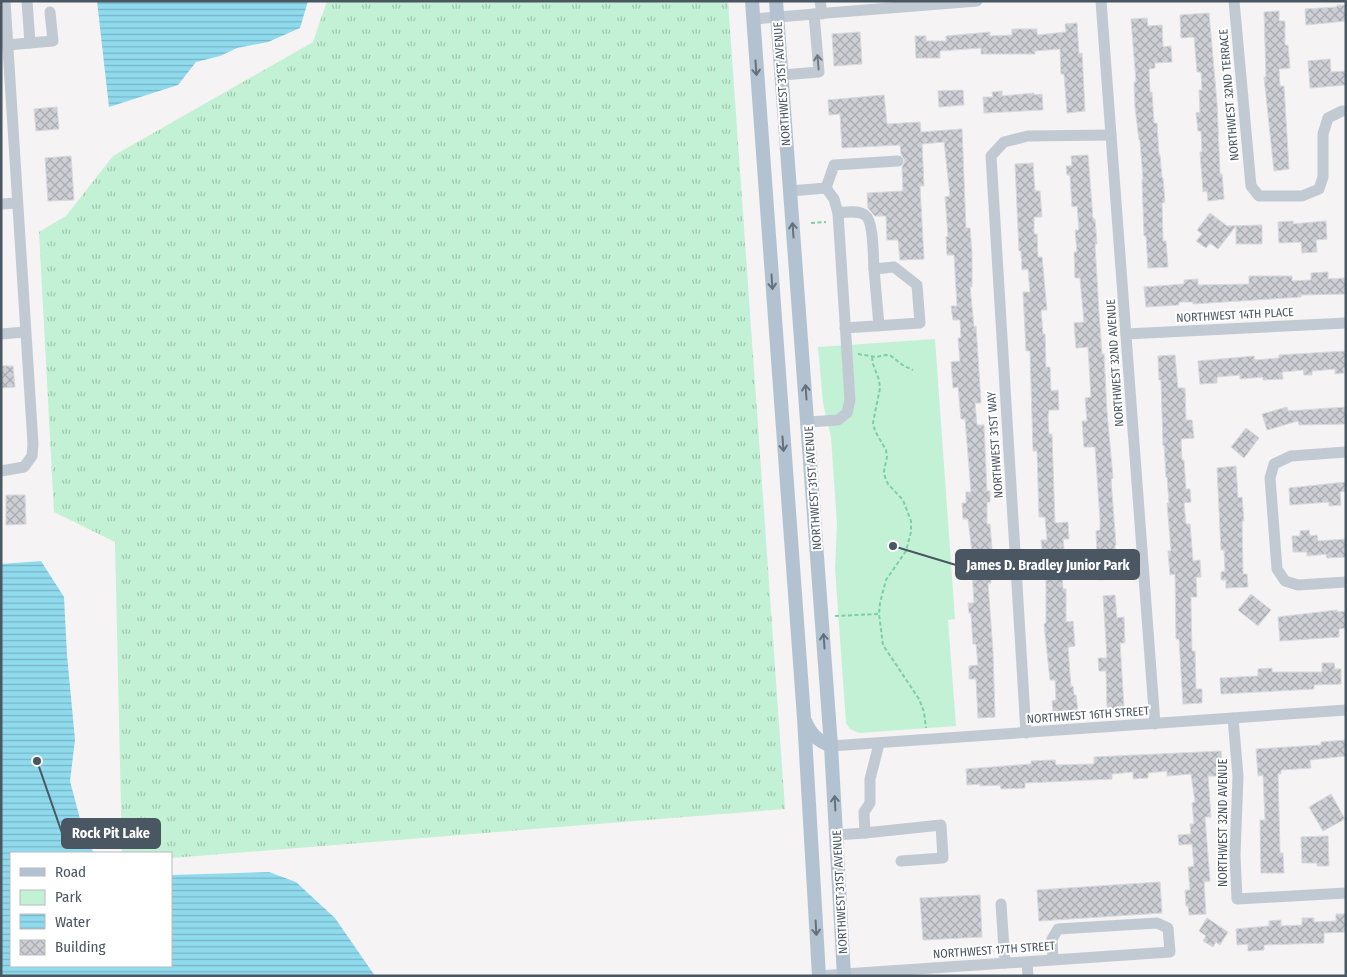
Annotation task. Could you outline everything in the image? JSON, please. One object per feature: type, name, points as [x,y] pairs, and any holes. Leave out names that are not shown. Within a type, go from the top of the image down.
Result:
[{"type":"main road","name":"NORTHWEST 31ST AVENUE","points":[[752,1],[804,718],[819,976]]},
{"type":"main road","name":"NORTHWEST 31ST AVENUE","points":[[776,1],[831,746],[844,975]]},
{"type":"main road","points":[[804,718],[811,733],[820,742],[831,746]]},
{"type":"street","points":[[1,471],[24,467],[32,456],[33,444],[5,69],[7,45],[5,1]]},
{"type":"street","points":[[27,1],[30,43]]},
{"type":"street","points":[[782,75],[819,72],[818,14],[820,1]]},
{"type":"street","points":[[753,19],[818,14],[860,6],[977,1]]},
{"type":"street","name":"NORTHWEST 32ND AVENUE","points":[[1101,1],[1155,724]]},
{"type":"street","name":"NORTHWEST 32ND TERRACE","points":[[1234,1],[1250,186],[1259,196],[1302,196],[1319,189],[1323,177],[1323,134],[1328,118],[1346,111]]},
{"type":"street","points":[[7,45],[53,41],[50,12]]},
{"type":"street","name":"NORTHWEST 31ST WAY","points":[[1026,733],[991,156],[1004,142],[1028,136],[1111,135]]},
{"type":"street","points":[[826,188],[834,166],[898,161]]},
{"type":"street","points":[[790,191],[826,188]]},
{"type":"street","points":[[808,422],[838,420],[847,413],[850,400],[838,213],[834,199],[826,188]]},
{"type":"street","points":[[1,204],[16,203]]},
{"type":"street","points":[[838,213],[853,212],[865,215],[871,223],[879,326]]},
{"type":"street","points":[[845,328],[920,323],[917,285],[894,267],[874,269]]},
{"type":"street","name":"NORTHWEST 14TH PLACE","points":[[1126,334],[1346,324]]},
{"type":"street","points":[[1,334],[25,332]]},
{"type":"street","points":[[1346,452],[1291,456],[1274,464],[1270,478],[1277,569],[1285,581],[1298,585],[1346,582]]},
{"type":"street","name":"NORTHWEST 16TH STREET","points":[[831,746],[1346,710]]},
{"type":"street","name":"NORTHWEST 32ND AVENUE","points":[[1233,718],[1238,776],[1234,855],[1237,899],[1346,892]]},
{"type":"street","points":[[865,833],[864,812],[870,803],[870,779],[879,744]]},
{"type":"street","points":[[836,835],[941,825],[942,858],[901,861]]},
{"type":"street","points":[[1001,904],[1005,963]]},
{"type":"street","name":"NORTHWEST 17TH STREET","points":[[819,976],[844,975],[1170,952],[1168,928],[1157,923],[1058,929],[1052,939],[1053,960]]},
{"type":"street","points":[[1027,962],[1028,976]]},
{"type":"path","points":[[811,223],[828,222]]},
{"type":"path","points":[[852,355],[891,356],[913,370]]},
{"type":"path","points":[[872,357],[880,388],[873,424],[886,450],[887,457],[884,477],[903,500],[911,521],[911,532],[906,551],[886,580],[880,602],[879,614],[882,645],[919,700],[924,712],[926,730]]},
{"type":"path","points":[[835,616],[879,614]]},
{"type":"green space","points":[[327,1],[728,1],[785,809],[172,858],[172,852],[122,852],[115,542],[54,512],[39,232],[66,216],[113,156],[313,42]]},
{"type":"green space","points":[[935,339],[955,619],[948,620],[956,726],[859,733],[850,729],[846,723],[835,568],[837,524],[831,437],[823,403],[818,347]]},
{"type":"water","points":[[97,1],[308,1],[300,28],[268,42],[237,48],[220,56],[196,62],[178,85],[109,107]]},
{"type":"water","points":[[41,561],[64,597],[75,740],[70,781],[85,838],[93,852],[10,852],[10,967],[172,967],[172,875],[269,872],[296,882],[335,918],[375,976],[1,976],[1,564]]},
{"type":"building","points":[[1337,5],[1346,5],[1346,21],[1306,25],[1305,9],[1337,7]]},
{"type":"building","points":[[1279,11],[1279,21],[1285,21],[1285,45],[1288,45],[1290,68],[1279,69],[1280,86],[1284,86],[1289,169],[1274,171],[1264,77],[1266,77],[1264,12]]},
{"type":"building","points":[[1209,13],[1217,103],[1220,174],[1222,174],[1224,199],[1208,201],[1207,191],[1203,192],[1200,152],[1202,152],[1201,131],[1198,131],[1196,113],[1200,112],[1199,90],[1202,90],[1201,72],[1197,72],[1194,37],[1181,38],[1180,15]]},
{"type":"building","points":[[1147,18],[1148,26],[1162,25],[1163,47],[1171,46],[1172,62],[1155,63],[1155,68],[1149,69],[1150,92],[1152,92],[1154,123],[1157,123],[1163,178],[1165,202],[1162,203],[1163,241],[1166,241],[1168,267],[1148,268],[1146,236],[1144,236],[1140,140],[1135,107],[1134,82],[1136,82],[1131,19]]},
{"type":"building","points":[[1077,23],[1079,54],[1082,53],[1085,111],[1067,113],[1064,74],[1061,74],[1060,49],[1035,51],[1035,54],[981,54],[981,48],[940,51],[940,58],[916,58],[915,36],[926,36],[926,41],[946,41],[946,36],[990,32],[990,36],[1012,35],[1012,29],[1037,29],[1037,35],[1066,32],[1065,24]]},
{"type":"building","points":[[860,32],[862,64],[834,66],[832,34]]},
{"type":"building","points":[[1330,59],[1331,72],[1346,71],[1346,85],[1310,88],[1308,61]]},
{"type":"building","points":[[963,90],[964,105],[939,107],[938,91]]},
{"type":"building","points":[[1002,91],[1002,96],[1042,94],[1043,110],[984,113],[983,97],[993,97],[992,92]]},
{"type":"building","points":[[884,95],[887,124],[920,122],[921,132],[962,129],[966,228],[970,228],[972,253],[972,287],[970,287],[974,327],[976,326],[981,403],[975,403],[977,425],[984,425],[987,491],[990,491],[990,502],[987,502],[987,524],[990,524],[992,550],[988,550],[991,583],[988,583],[995,717],[978,718],[976,679],[969,679],[969,666],[978,665],[976,644],[973,644],[971,613],[969,613],[968,603],[974,603],[972,570],[974,569],[968,519],[963,519],[962,503],[966,503],[966,492],[971,492],[965,419],[961,419],[958,387],[953,388],[951,362],[960,361],[958,338],[961,338],[960,320],[953,320],[951,306],[957,306],[954,255],[947,255],[946,237],[948,236],[945,197],[950,196],[944,142],[922,144],[924,186],[920,186],[924,259],[900,260],[898,240],[887,240],[886,216],[875,216],[868,208],[867,193],[903,191],[902,167],[905,161],[901,154],[900,145],[842,148],[840,114],[829,115],[828,100]]},
{"type":"building","points":[[57,107],[59,129],[36,131],[34,109]]},
{"type":"building","points":[[1088,155],[1097,244],[1095,244],[1099,313],[1102,354],[1104,354],[1116,545],[1116,579],[1098,580],[1096,531],[1100,530],[1100,520],[1095,447],[1084,447],[1082,421],[1087,421],[1085,398],[1091,397],[1088,347],[1076,348],[1074,323],[1084,322],[1080,278],[1075,278],[1074,252],[1077,252],[1075,230],[1079,230],[1077,206],[1072,207],[1070,175],[1067,175],[1066,166],[1072,166],[1071,156]]},
{"type":"building","points":[[71,156],[74,200],[48,201],[45,158]]},
{"type":"building","points":[[1033,163],[1035,191],[1040,191],[1042,217],[1034,217],[1034,234],[1037,234],[1038,257],[1042,257],[1047,310],[1041,310],[1043,334],[1045,334],[1046,367],[1050,367],[1051,391],[1058,390],[1059,410],[1049,410],[1048,417],[1049,434],[1052,434],[1055,523],[1068,522],[1069,539],[1063,539],[1064,549],[1060,549],[1063,589],[1066,589],[1066,622],[1073,621],[1075,646],[1068,647],[1071,687],[1073,686],[1074,695],[1076,695],[1078,711],[1053,713],[1052,701],[1056,700],[1055,680],[1050,680],[1044,624],[1046,623],[1046,580],[1041,540],[1047,540],[1045,517],[1039,517],[1037,451],[1033,451],[1030,351],[1026,351],[1023,292],[1030,292],[1028,269],[1022,270],[1021,251],[1019,251],[1015,164]]},
{"type":"building","points":[[1210,213],[1227,226],[1262,225],[1262,244],[1236,244],[1236,226],[1218,249],[1210,243],[1206,248],[1196,241],[1202,234],[1197,230]]},
{"type":"building","points":[[1293,221],[1293,224],[1326,221],[1327,239],[1316,240],[1317,252],[1302,253],[1301,242],[1279,243],[1278,222]]},
{"type":"building","points":[[1328,272],[1328,279],[1346,278],[1346,294],[1301,295],[1301,297],[1193,304],[1193,302],[1179,302],[1179,305],[1146,307],[1144,287],[1184,284],[1184,280],[1198,279],[1198,285],[1249,284],[1249,276],[1292,276],[1292,281],[1311,280],[1311,273]]},
{"type":"building","points":[[1346,351],[1346,368],[1343,368],[1344,373],[1335,374],[1335,369],[1312,371],[1312,375],[1304,375],[1303,370],[1282,372],[1283,379],[1263,380],[1263,377],[1240,379],[1240,375],[1217,377],[1217,383],[1200,384],[1198,361],[1254,356],[1255,360],[1279,358],[1279,355]]},
{"type":"building","points":[[1175,355],[1178,388],[1185,388],[1186,420],[1192,420],[1194,438],[1181,439],[1186,489],[1190,489],[1191,502],[1184,503],[1186,524],[1190,524],[1193,561],[1200,560],[1201,577],[1196,577],[1197,597],[1191,597],[1191,606],[1192,651],[1195,651],[1196,689],[1202,689],[1202,703],[1183,704],[1179,639],[1176,639],[1175,574],[1170,575],[1168,551],[1171,551],[1167,503],[1169,503],[1163,446],[1161,380],[1159,380],[1158,356]]},
{"type":"building","points":[[1,366],[13,366],[15,387],[1,388]]},
{"type":"building","points":[[1287,407],[1288,411],[1346,407],[1346,424],[1299,425],[1298,421],[1267,430],[1262,414]]},
{"type":"building","points":[[1246,428],[1259,438],[1244,458],[1231,447]]},
{"type":"building","points":[[1236,466],[1238,498],[1242,497],[1244,521],[1242,521],[1243,574],[1247,574],[1248,587],[1226,588],[1226,580],[1221,580],[1221,572],[1225,571],[1224,550],[1221,550],[1217,468]]},
{"type":"building","points":[[1346,482],[1346,491],[1340,492],[1341,505],[1329,506],[1329,502],[1290,505],[1289,488]]},
{"type":"building","points":[[6,495],[25,495],[26,524],[6,525]]},
{"type":"building","points":[[1309,530],[1310,536],[1317,535],[1318,541],[1346,539],[1346,557],[1327,558],[1326,554],[1307,556],[1307,552],[1293,552],[1292,536],[1300,536],[1300,531]]},
{"type":"building","points":[[1251,594],[1271,610],[1258,626],[1238,610]]},
{"type":"building","points":[[1115,595],[1117,618],[1124,617],[1125,643],[1120,643],[1124,708],[1107,709],[1106,671],[1099,671],[1098,658],[1107,658],[1103,596]]},
{"type":"building","points":[[1337,610],[1337,612],[1346,611],[1346,628],[1339,629],[1339,637],[1280,641],[1278,617]]},
{"type":"building","points":[[1322,663],[1334,663],[1335,669],[1341,669],[1341,684],[1314,685],[1314,689],[1221,694],[1220,678],[1258,676],[1258,669],[1272,668],[1272,672],[1322,672]]},
{"type":"building","points":[[1346,740],[1346,756],[1310,760],[1311,768],[1281,770],[1281,774],[1278,774],[1280,853],[1283,853],[1284,873],[1261,873],[1260,820],[1265,820],[1263,775],[1258,776],[1256,749],[1321,745],[1321,742]]},
{"type":"building","points":[[1221,751],[1222,761],[1217,761],[1218,776],[1208,776],[1211,817],[1205,817],[1210,881],[1204,882],[1206,914],[1189,915],[1188,906],[1186,906],[1185,890],[1190,890],[1188,867],[1194,866],[1192,844],[1179,845],[1178,835],[1191,834],[1190,824],[1194,824],[1192,803],[1195,802],[1191,774],[1167,776],[1167,771],[1148,773],[1148,778],[1133,779],[1133,772],[1112,774],[1112,779],[1025,783],[1025,788],[1001,789],[1000,785],[967,785],[966,769],[1031,764],[1031,761],[1055,760],[1056,765],[1094,764],[1094,757]]},
{"type":"building","points":[[1331,794],[1345,819],[1323,831],[1309,807]]},
{"type":"building","points":[[1328,836],[1329,866],[1317,866],[1317,863],[1302,863],[1301,837]]},
{"type":"building","points":[[1160,882],[1162,913],[1039,921],[1037,890]]},
{"type":"building","points":[[980,895],[982,937],[923,940],[920,898]]},
{"type":"building","points":[[1336,914],[1346,914],[1346,932],[1324,933],[1324,943],[1264,945],[1264,950],[1248,951],[1248,944],[1237,945],[1236,929],[1269,926],[1269,921],[1281,920],[1281,926],[1302,925],[1302,918],[1314,918],[1314,922],[1336,921]]},
{"type":"building","points":[[1207,918],[1228,932],[1220,945],[1216,942],[1213,947],[1203,941],[1206,936],[1199,931]]},
{"type":"place","name":"James D. Bradley Junior Park","points":[[893,546]]},
{"type":"place","name":"Rock Pit Lake","points":[[37,761]]}]
